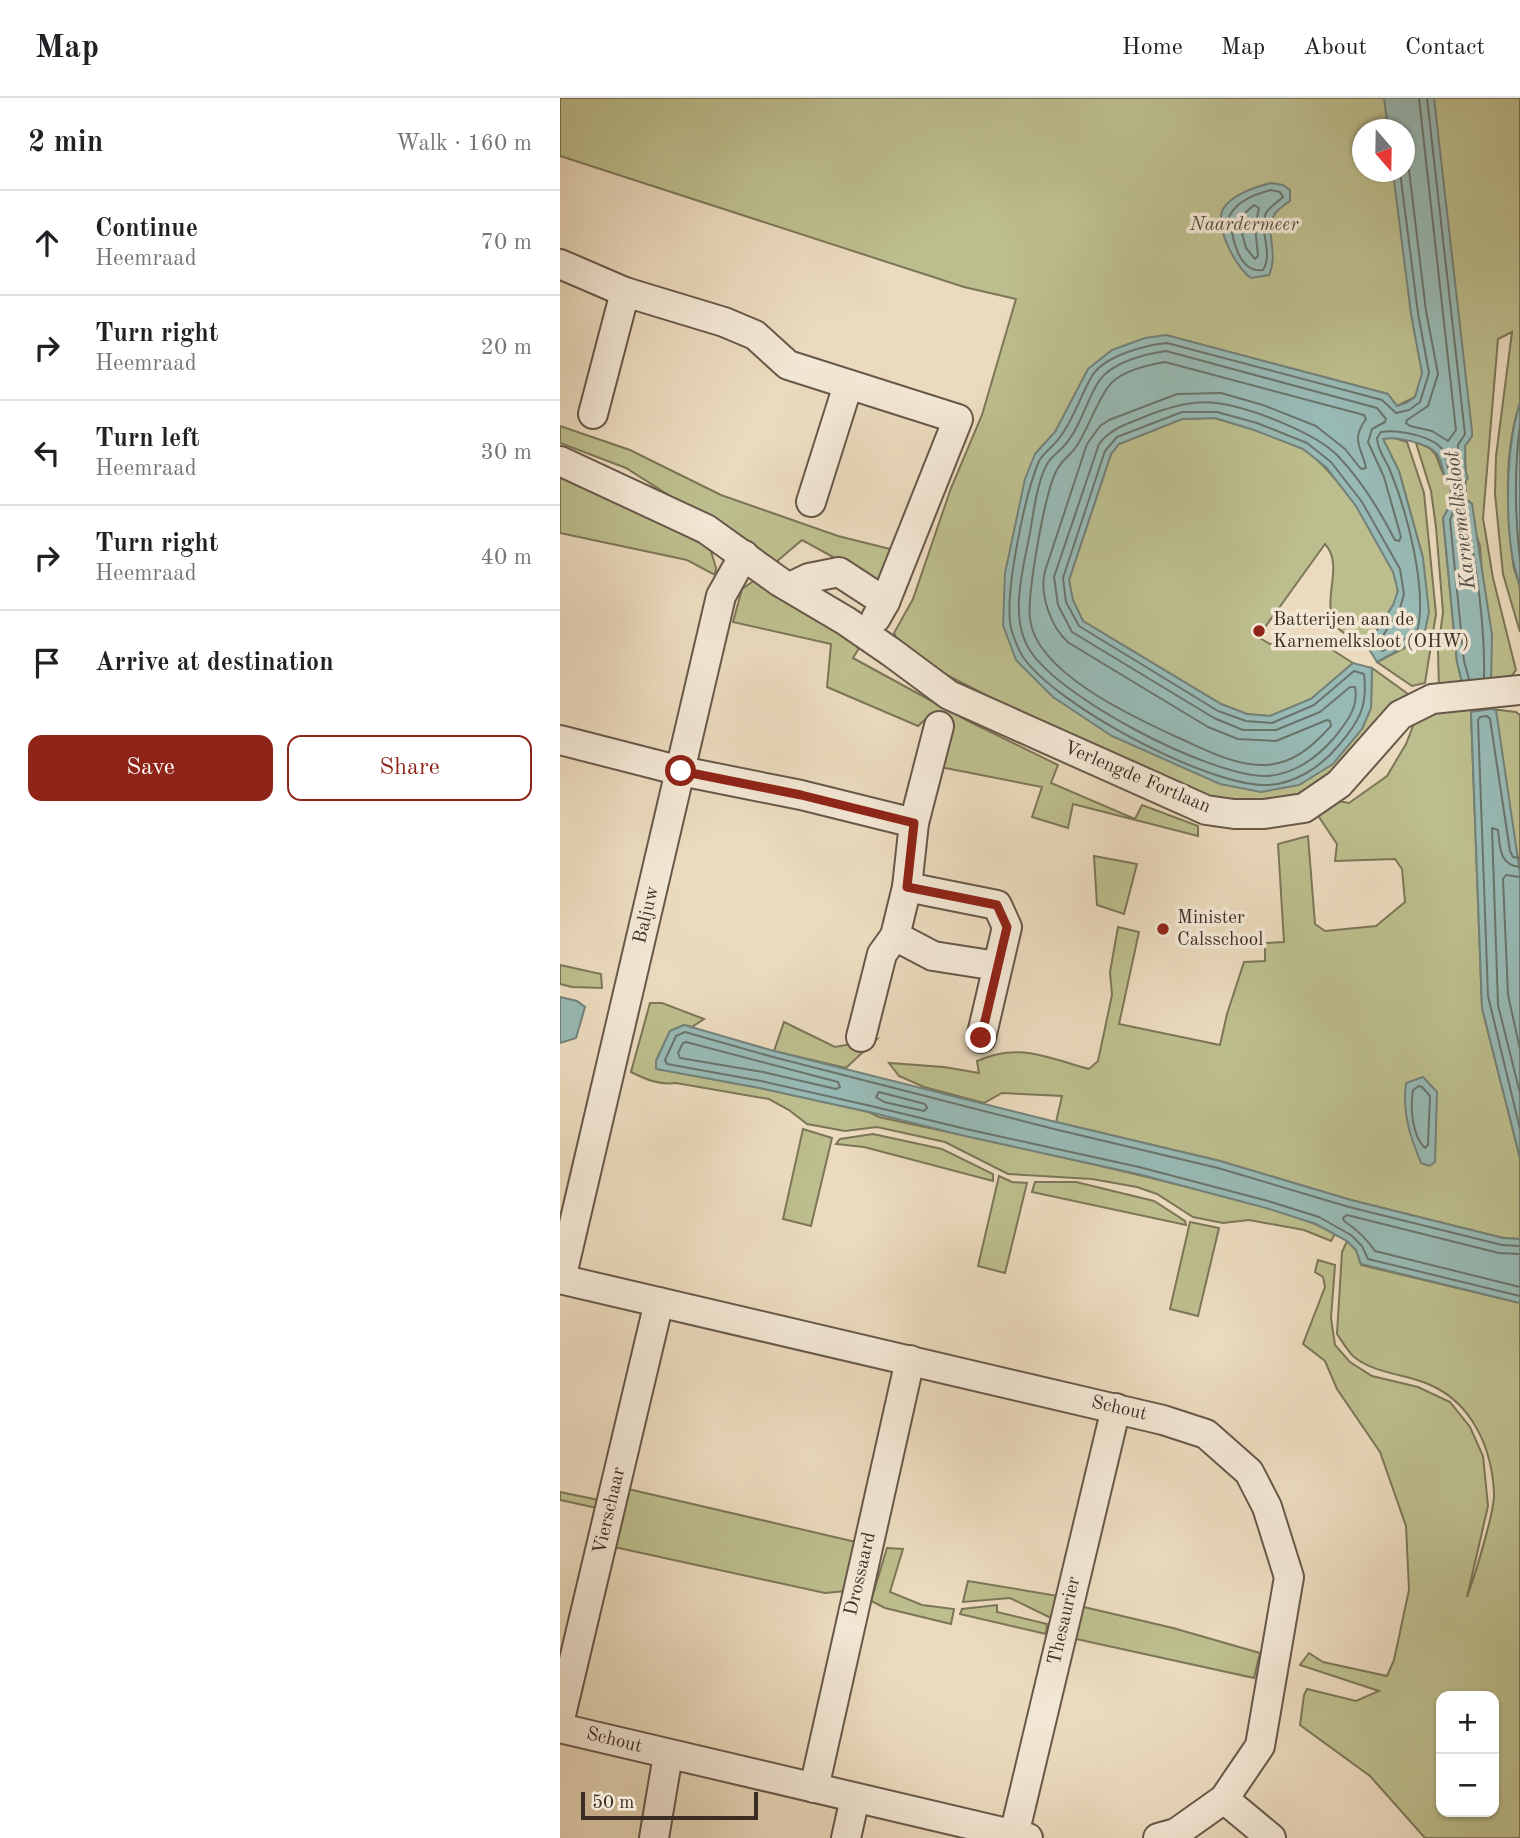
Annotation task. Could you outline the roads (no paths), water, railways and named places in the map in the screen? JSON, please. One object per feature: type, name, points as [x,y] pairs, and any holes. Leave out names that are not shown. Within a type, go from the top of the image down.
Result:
[{"type":"street","points":[[560,264],[625,292],[745,330],[755,335],[788,365],[958,419],[885,602],[866,635]]},
{"type":"street","points":[[593,414],[625,292]]},
{"type":"street","points":[[811,502],[848,385]]},
{"type":"street","name":"Verlengde Fortlaan","points":[[560,461],[706,529],[866,635],[948,695],[1206,810],[1264,814],[1304,808],[1339,784],[1400,715],[1432,699],[1507,692]]},
{"type":"street","name":"Baljuw","points":[[561,1279],[721,596],[744,555]]},
{"type":"street","points":[[790,587],[809,578],[839,572],[885,602]]},
{"type":"street","points":[[861,1037],[882,954],[895,936],[907,887],[914,823],[939,726]]},
{"type":"street","points":[[560,740],[681,771],[801,795],[914,823]]},
{"type":"street","points":[[907,887],[997,905],[1007,927],[981,1038]]},
{"type":"street","points":[[895,936],[933,956],[997,966]]},
{"type":"street","name":"Schout","points":[[561,1279],[1163,1420],[1206,1434],[1249,1472],[1267,1507],[1289,1577],[1260,1746],[1224,1799],[1175,1833],[1158,1838]]},
{"type":"street","name":"Vierschaar","points":[[560,1719],[659,1302]]},
{"type":"street","name":"Drossaard","points":[[814,1788],[910,1360]]},
{"type":"street","name":"Thesaurier","points":[[1021,1836],[1116,1408]]},
{"type":"street","name":"Schout","points":[[560,1728],[1021,1836]]},
{"type":"street","name":"Schout","points":[[654,1838],[668,1755]]},
{"type":"street","points":[[846,1838],[855,1798]]},
{"type":"street","points":[[1224,1799],[1271,1838]]},
{"type":"water","name":"Karnemelksloot","points":[[1384,98],[1434,98],[1472,431],[1472,436],[1465,446],[1468,478],[1465,482],[1466,499],[1472,504],[1492,635],[1491,687],[1464,690],[1457,662],[1443,518],[1452,501],[1450,483],[1432,449],[1411,441],[1383,439],[1399,471],[1423,558],[1429,612],[1424,636],[1377,662],[1367,646],[1393,605],[1398,591],[1393,572],[1356,506],[1326,467],[1303,449],[1254,430],[1215,418],[1182,419],[1119,444],[1111,454],[1069,580],[1073,600],[1083,621],[1221,704],[1247,714],[1270,716],[1311,699],[1353,663],[1372,668],[1371,708],[1362,729],[1333,764],[1299,785],[1261,792],[1220,784],[1112,736],[1053,697],[1016,660],[1003,625],[1005,573],[1025,479],[1035,454],[1055,432],[1088,369],[1112,350],[1145,338],[1166,335],[1388,394],[1397,406],[1415,397],[1422,373],[1411,314],[1394,182],[1415,182],[1415,119],[1387,119]]},
{"type":"water","points":[[1271,183],[1283,185],[1290,190],[1290,201],[1276,212],[1271,223],[1273,259],[1269,275],[1251,278],[1239,265],[1228,246],[1221,226],[1221,216],[1227,204],[1238,195]]},
{"type":"water","points":[[1520,403],[1520,585],[1511,544],[1508,494],[1511,445]]},
{"type":"water","points":[[1496,710],[1520,873],[1520,1158],[1482,1008],[1471,712]]},
{"type":"water","points":[[560,997],[577,1001],[585,1007],[576,1038],[560,1043]]},
{"type":"water","points":[[684,1025],[774,1051],[1220,1161],[1351,1200],[1503,1238],[1520,1239],[1520,1303],[1361,1264],[1356,1250],[1347,1241],[1316,1224],[1266,1208],[1138,1174],[869,1112],[656,1069],[656,1061],[670,1031]]},
{"type":"water","points":[[1423,1077],[1437,1092],[1435,1162],[1429,1166],[1421,1163],[1417,1153],[1410,1134],[1405,1104],[1406,1083]]},
{"type":"place","name":"Batterijen aan de Karnemelksloot (OHW)","points":[[1259,631]]},
{"type":"place","name":"Minister Calsschool","points":[[1163,929]]},
{"type":"park label","name":"Naardermeer","points":[[1244,225]]}]
